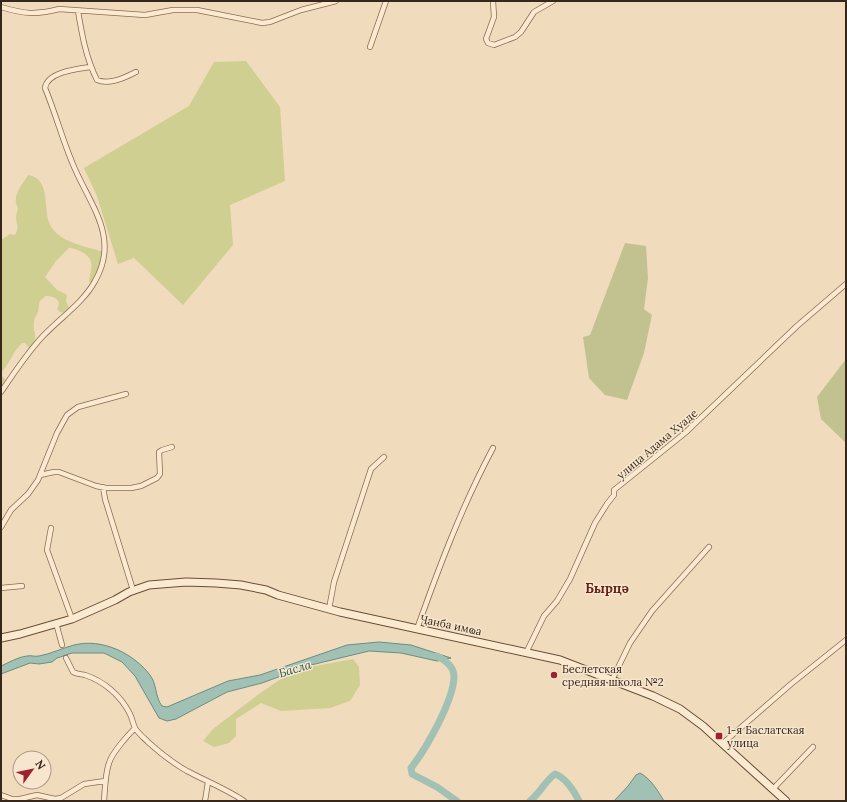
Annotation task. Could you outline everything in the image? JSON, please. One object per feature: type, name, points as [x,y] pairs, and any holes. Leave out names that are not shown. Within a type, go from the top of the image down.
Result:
[{"type":"street","points":[[1,7],[30,14],[59,10],[145,15],[173,10],[197,10],[262,23],[270,22],[301,10],[336,1]]},
{"type":"street","points":[[370,47],[386,1]]},
{"type":"street","points":[[493,1],[494,17],[486,39],[488,43],[494,45],[515,37],[521,32],[534,12],[553,1]]},
{"type":"street","points":[[78,11],[82,38],[90,66],[97,80],[107,82],[136,72]]},
{"type":"street","points":[[1,392],[35,345],[82,298],[95,282],[104,262],[105,248],[101,222],[73,165],[45,88],[49,80],[59,74],[90,66]]},
{"type":"street","name":"улица Адама Хуаде","points":[[526,653],[544,616],[557,601],[570,579],[595,523],[614,495],[614,490],[685,433],[797,326],[846,284]]},
{"type":"street","points":[[1,527],[11,510],[28,494],[40,475],[62,422],[72,410],[126,394]]},
{"type":"street","points":[[40,475],[59,472],[96,486],[103,487],[131,488],[141,486],[157,478],[160,474],[159,452],[172,446]]},
{"type":"street","points":[[417,629],[453,530],[493,448]]},
{"type":"street","points":[[329,609],[334,582],[370,468],[384,457]]},
{"type":"street","points":[[103,487],[104,499],[133,590]]},
{"type":"street","points":[[51,528],[47,550],[75,617]]},
{"type":"street","points":[[612,680],[630,643],[652,611],[709,547]]},
{"type":"street","name":"Ҷанба имҩа","points":[[1,638],[20,634],[75,617],[149,584],[179,582],[216,583],[241,585],[266,590],[278,595],[329,609],[560,660],[653,696],[680,709],[703,726],[786,801]]},
{"type":"street","points":[[1,588],[22,586]]},
{"type":"street","points":[[56,623],[62,645]]},
{"type":"street","points":[[722,744],[846,640]]},
{"type":"street","points":[[66,658],[73,672],[77,674],[84,674],[96,680],[116,694],[131,715],[135,728],[147,742],[185,770],[230,792],[244,801]]},
{"type":"street","points":[[104,801],[105,781],[109,762],[127,736],[135,728]]},
{"type":"street","points":[[772,789],[813,747]]},
{"type":"street","points":[[1,795],[12,799],[20,799],[37,795],[55,799],[61,798],[84,784],[105,781]]},
{"type":"street","points":[[205,801],[208,782]]},
{"type":"street","points":[[38,801],[45,797]]},
{"type":"green space","points":[[246,61],[280,107],[285,181],[230,205],[233,245],[183,305],[134,258],[118,264],[97,196],[84,168],[189,106],[214,62]]},
{"type":"green space","points":[[28,175],[36,178],[41,183],[44,190],[49,222],[56,233],[76,244],[104,252],[102,263],[93,282],[91,283],[89,281],[92,265],[91,261],[82,252],[69,248],[56,261],[45,277],[57,290],[66,294],[66,301],[69,308],[65,313],[60,312],[57,309],[59,303],[57,299],[46,296],[41,300],[34,320],[35,341],[30,349],[25,343],[22,343],[16,350],[2,372],[2,376],[5,379],[1,389],[1,240],[10,234],[15,235],[16,233],[16,217],[18,208],[16,204],[17,195],[20,187]]},
{"type":"green space","points":[[625,243],[646,246],[648,278],[644,309],[652,315],[644,353],[627,400],[605,395],[589,378],[583,337],[590,335]]},
{"type":"green space","points":[[846,359],[846,443],[821,419],[817,397]]},
{"type":"green space","points":[[353,659],[359,667],[360,685],[350,701],[330,708],[281,711],[261,703],[236,719],[236,736],[229,743],[214,747],[203,741],[213,729],[259,694],[294,670]]},
{"type":"water","points":[[379,642],[411,645],[451,658],[437,661],[401,653],[369,651],[311,665],[262,683],[227,692],[176,719],[167,721],[159,718],[135,676],[122,662],[104,653],[72,653],[57,658],[52,662],[39,664],[30,663],[1,674],[1,666],[24,657],[43,655],[70,646],[85,643],[106,646],[126,654],[143,667],[152,679],[158,699],[162,706],[167,707],[228,681],[260,675],[347,645]]},
{"type":"water","points":[[640,773],[657,789],[664,801],[614,801],[636,775]]},
{"type":"waterway","name":"Басла","points":[[437,656],[443,659],[454,672],[453,686],[438,724],[411,768],[412,774],[437,787],[457,801]]},
{"type":"waterway","name":"Басла","points":[[530,801],[555,774],[563,778],[579,801]]},
{"type":"place","name":"Беслетская средняя школа №2","points":[[554,675]]},
{"type":"place","name":"1-я Баслатская улица","points":[[719,736]]},
{"type":"district","name":"Бырцә","points":[[607,588]]}]
